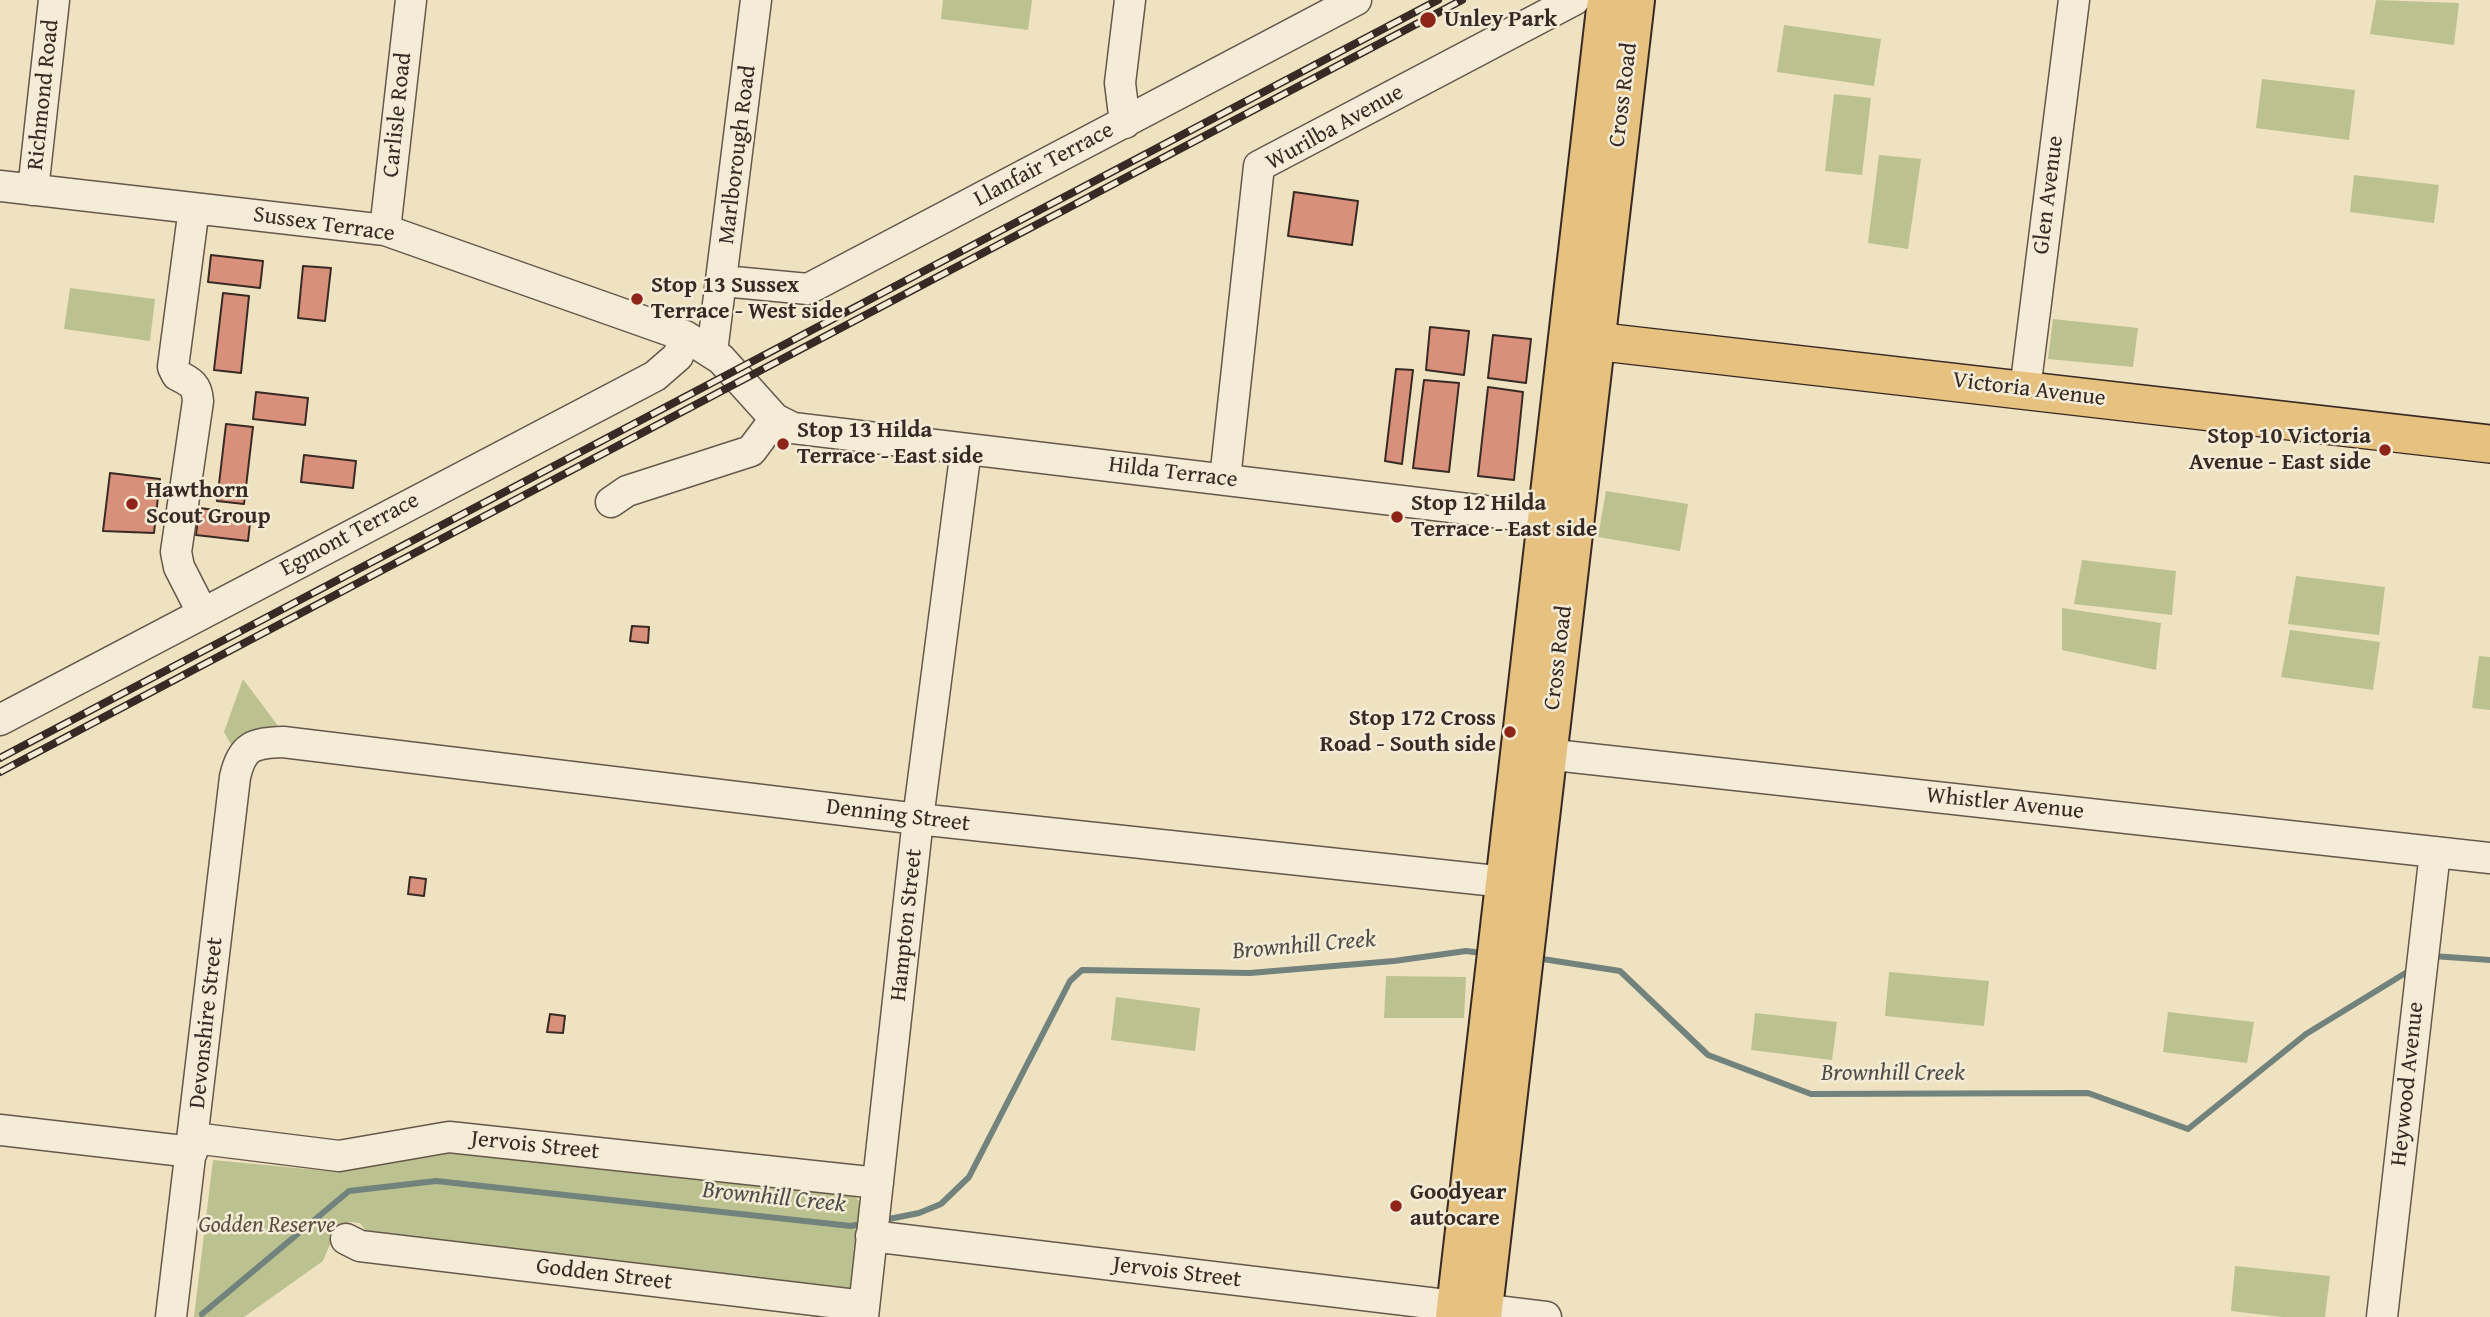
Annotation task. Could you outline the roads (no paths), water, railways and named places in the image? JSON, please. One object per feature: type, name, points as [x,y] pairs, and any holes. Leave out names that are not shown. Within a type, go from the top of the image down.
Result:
[{"type":"highway","name":"Cross Road","points":[[1582,339],[1607,0]]},
{"type":"highway","name":"Cross Road","points":[[1469,1312],[1582,339],[1635,0]]},
{"type":"main road","name":"Victoria Avenue","points":[[1582,339],[2490,444]]},
{"type":"street","name":"Richmond Road","points":[[33,190],[54,0]]},
{"type":"street","name":"Carlisle Road","points":[[385,230],[411,0]]},
{"type":"street","name":"Marlborough Road","points":[[712,352],[723,281],[756,0]]},
{"type":"street","points":[[1125,122],[1120,83],[1130,0]]},
{"type":"street","name":"Llanfair Terrace","points":[[723,281],[808,289],[1356,0]]},
{"type":"street","name":"Wurilba Avenue","points":[[1225,479],[1259,166],[1574,0]]},
{"type":"street","name":"Glen Avenue","points":[[2025,390],[2074,0]]},
{"type":"street","name":"Sussex Terrace","points":[[0,186],[385,230],[685,336],[712,352]]},
{"type":"street","points":[[194,208],[173,367],[177,375],[191,382],[198,390],[198,401],[176,552],[179,567],[202,612]]},
{"type":"street","name":"Egmont Terrace","points":[[0,720],[656,376],[678,356],[685,336]]},
{"type":"street","name":"Hilda Terrace","points":[[712,352],[775,419],[793,428],[811,432],[1561,520]]},
{"type":"street","points":[[611,502],[627,491],[751,451],[775,419]]},
{"type":"street","name":"Hampton Street","points":[[864,1312],[918,819],[966,449]]},
{"type":"street","name":"Denning Street","points":[[262,742],[283,742],[918,819],[1520,884]]},
{"type":"street","name":"Devonshire Street","points":[[171,1317],[235,777],[239,759],[248,748],[262,742]]},
{"type":"street","name":"Whistler Avenue","points":[[1534,752],[2490,858]]},
{"type":"street","name":"Heywood Avenue","points":[[2382,1317],[2435,852]]},
{"type":"street","name":"Jervois Street","points":[[0,1130],[339,1156],[449,1137],[878,1183]]},
{"type":"street","name":"Jervois Street","points":[[872,1227],[1469,1312],[1546,1317]]},
{"type":"street","name":"Godden Street","points":[[346,1238],[360,1246],[864,1312]]},
{"type":"waterway","name":"Brownhill Creek","points":[[884,1220],[919,1213],[941,1204],[969,1177],[1070,981],[1082,970],[1250,973],[1394,961],[1466,951],[1483,953]]},
{"type":"waterway","name":"Brownhill Creek","points":[[2433,956],[2490,960]]},
{"type":"waterway","name":"Brownhill Creek","points":[[1536,958],[1620,971],[1708,1055],[1811,1094],[2088,1093],[2188,1129],[2306,1034],[2412,969]]},
{"type":"waterway","name":"Brownhill Creek","points":[[202,1314],[349,1191],[436,1181],[851,1226],[866,1223]]},
{"type":"railway","points":[[0,758],[1438,0]]},
{"type":"railway","points":[[0,772],[1462,0]]},
{"type":"place","name":"Unley Park","points":[[1428,20]]},
{"type":"place","name":"Stop 13 Sussex Terrace - West side","points":[[637,299]]},
{"type":"place","name":"Stop 13 Hilda Terrace - East side","points":[[783,444]]},
{"type":"place","name":"Stop 10 Victoria Avenue - East side","points":[[2385,450]]},
{"type":"place","name":"Hawthorn Scout Group","points":[[132,504]]},
{"type":"place","name":"Stop 12 Hilda Terrace - East side","points":[[1397,517]]},
{"type":"place","name":"Stop 172 Cross Road - South side","points":[[1510,732]]},
{"type":"place","name":"Goodyear autocare","points":[[1396,1206]]},
{"type":"park label","name":"Godden Reserve","points":[[267,1226]]}]
